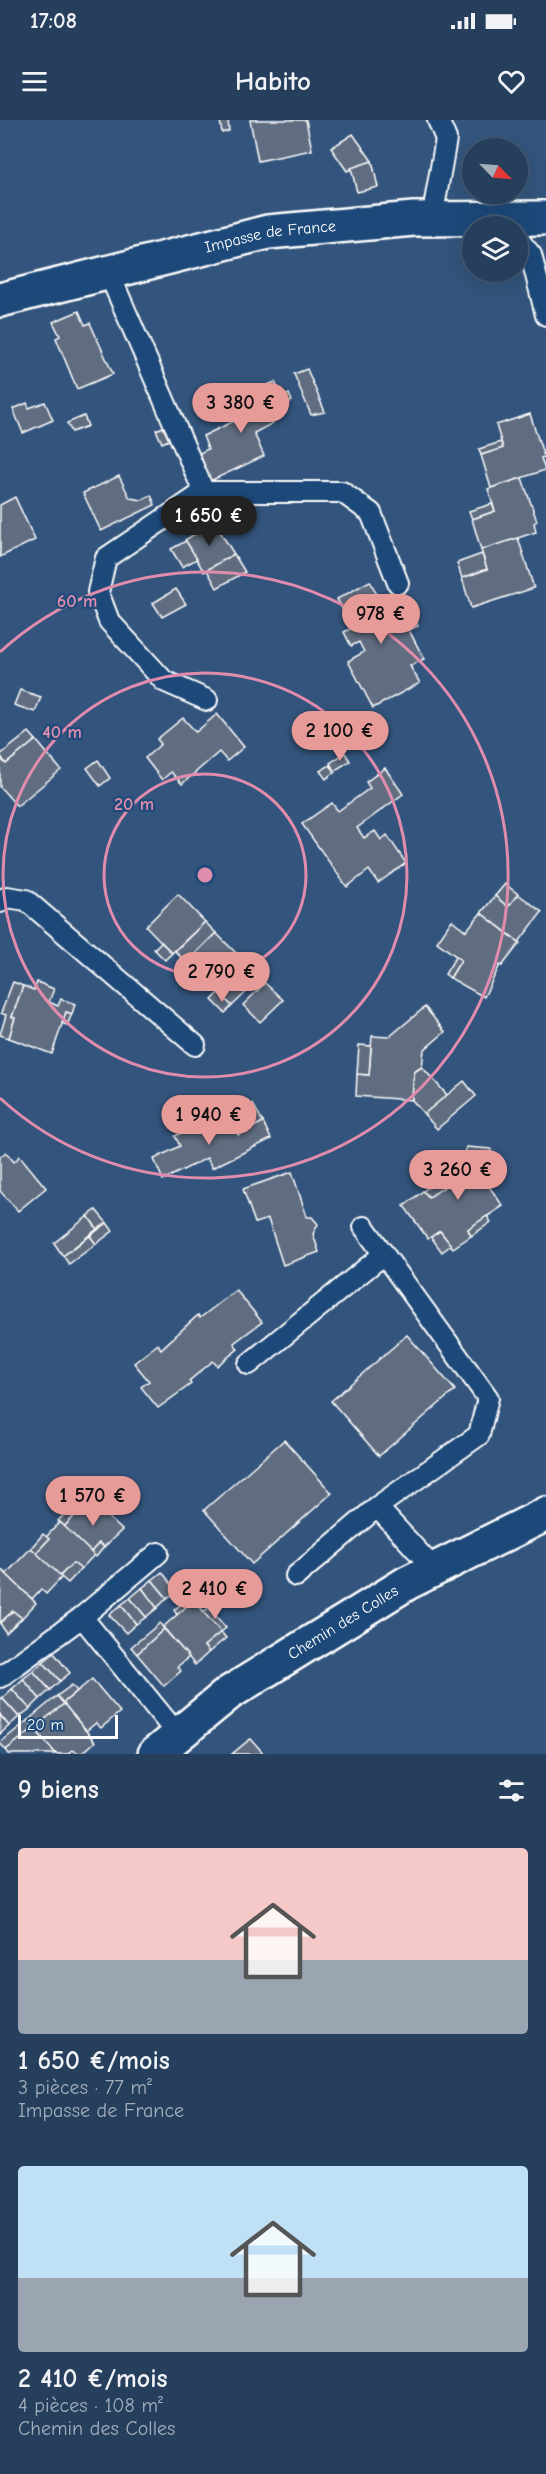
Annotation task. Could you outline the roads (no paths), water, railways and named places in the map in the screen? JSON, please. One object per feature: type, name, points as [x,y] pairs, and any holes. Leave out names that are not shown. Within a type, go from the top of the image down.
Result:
[{"type":"street","name":"Impasse de France","points":[[528,223],[546,218]]},
{"type":"street","name":"Impasse de France","points":[[0,300],[268,232],[432,219],[462,223]]},
{"type":"street","name":"Chemin des Colles","points":[[166,1744],[229,1693],[434,1569],[546,1514]]},
{"type":"lane","points":[[432,219],[446,139],[438,120]]},
{"type":"lane","points":[[528,251],[531,255],[546,315]]},
{"type":"lane","points":[[108,271],[204,492]]},
{"type":"lane","points":[[207,700],[164,681],[109,621],[98,592],[106,558],[204,492],[342,492],[371,513],[398,583]]},
{"type":"lane","points":[[0,902],[7,897],[26,900],[195,1045]]},
{"type":"lane","points":[[296,1576],[377,1507],[479,1435],[488,1398],[364,1227]]},
{"type":"lane","points":[[249,1364],[384,1254]]},
{"type":"lane","points":[[377,1507],[434,1569]]},
{"type":"lane","points":[[0,1677],[82,1617],[158,1553]]},
{"type":"lane","points":[[82,1617],[166,1744]]}]
